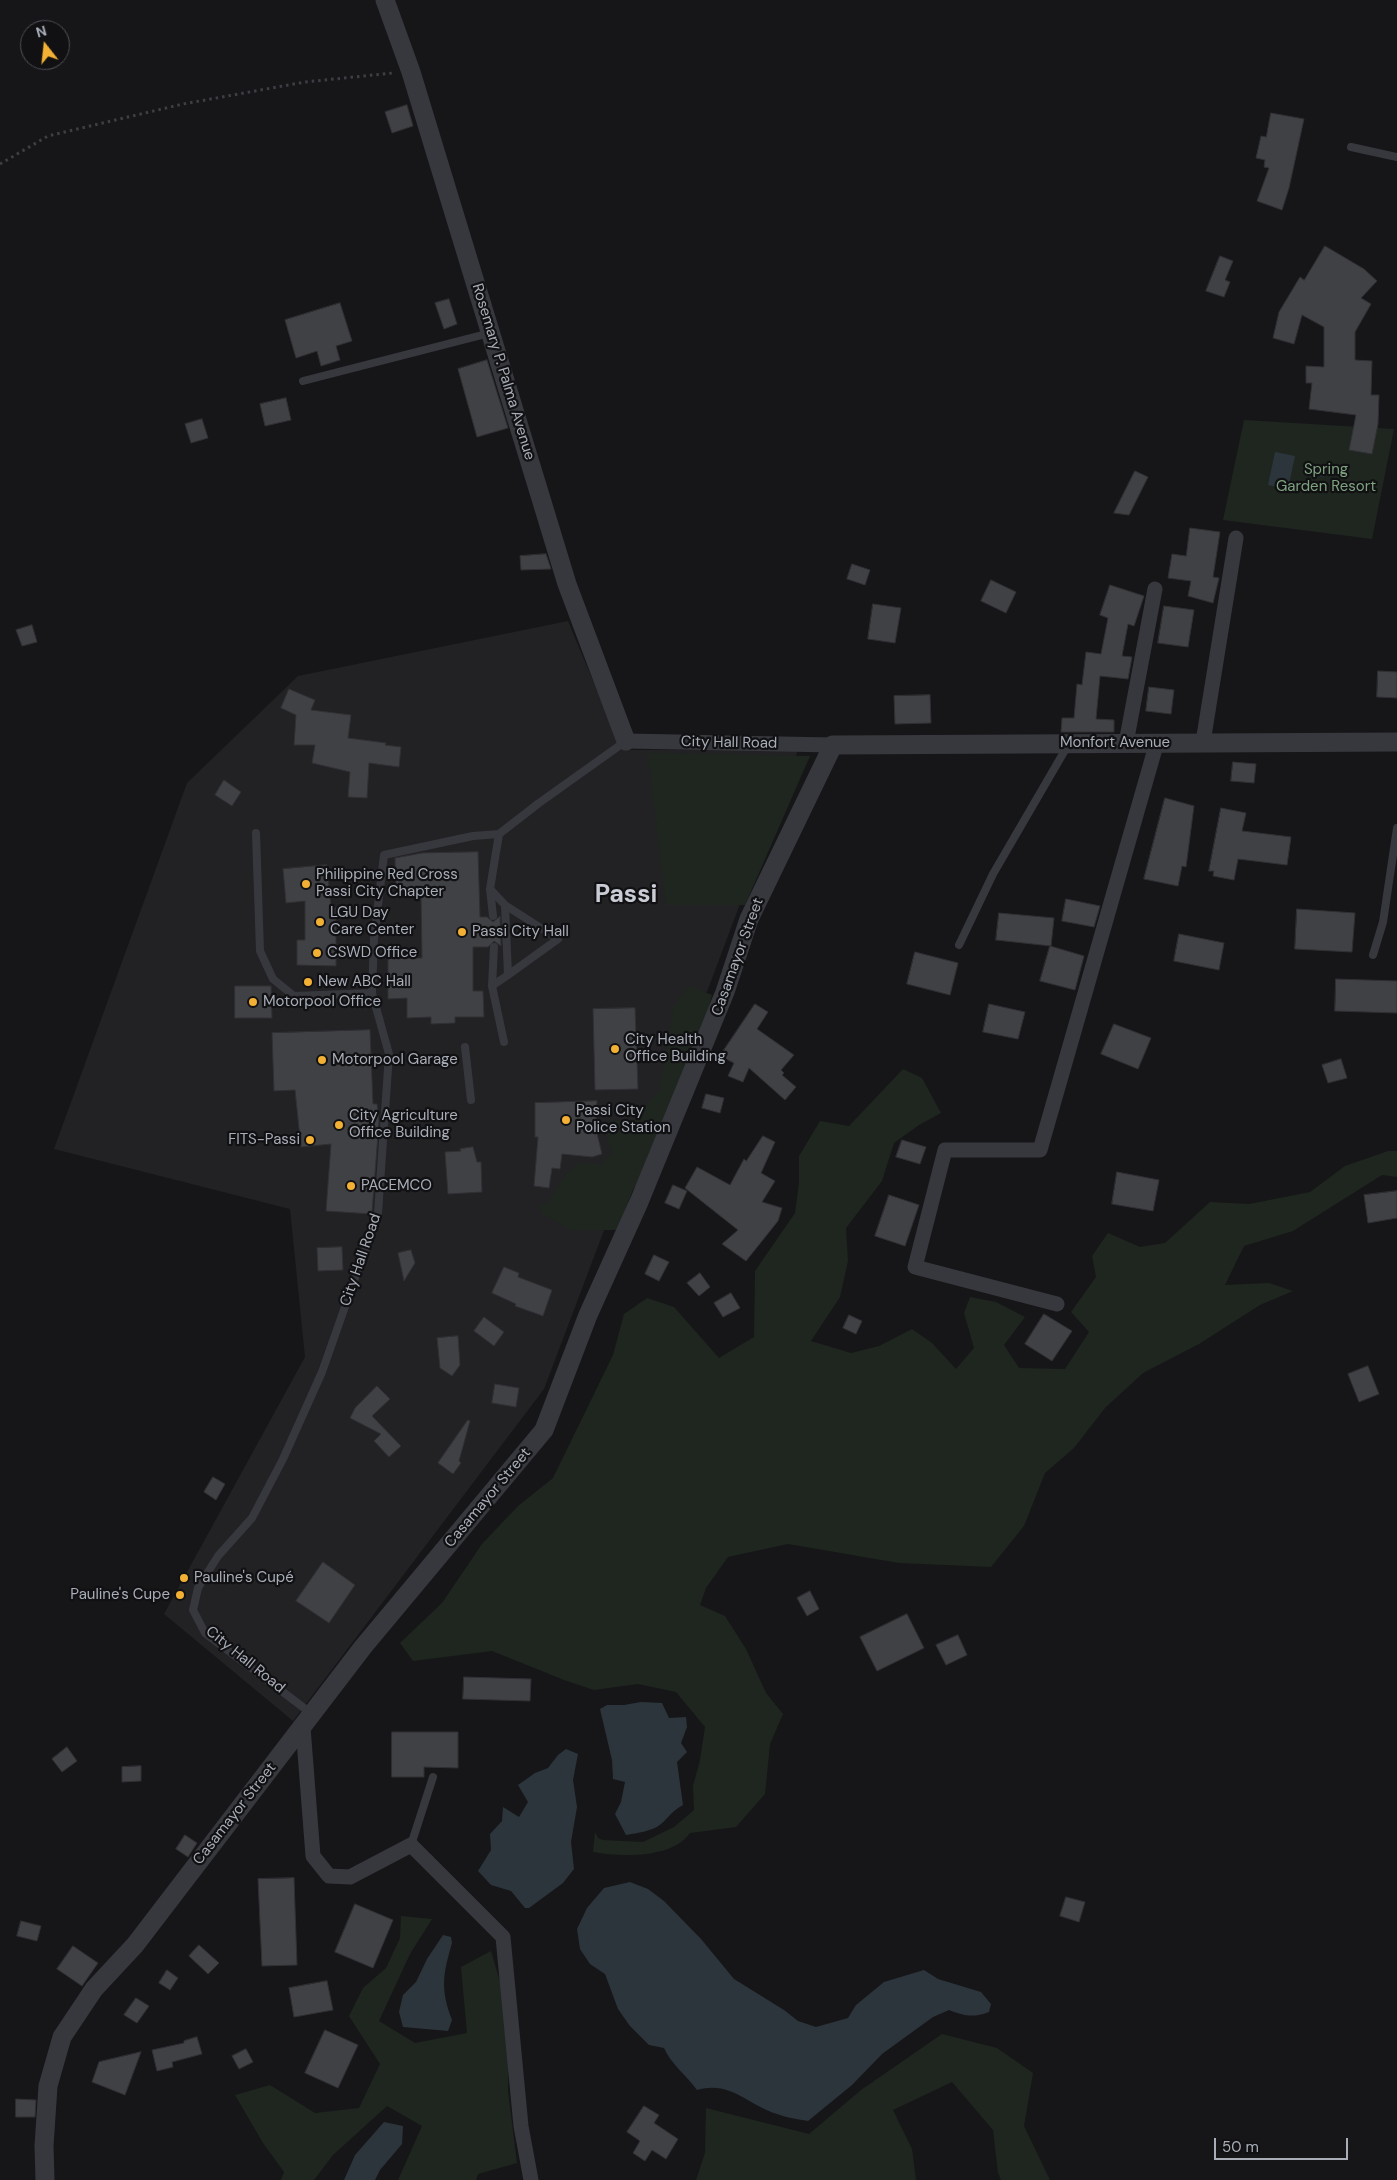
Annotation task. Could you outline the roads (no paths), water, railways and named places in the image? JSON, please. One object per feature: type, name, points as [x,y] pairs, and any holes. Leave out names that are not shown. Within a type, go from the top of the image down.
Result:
[{"type":"street","name":"Rosemary P. Palma Avenue","points":[[385,0],[411,72],[567,584],[626,741]]},
{"type":"street","points":[[1202,742],[1236,538]]},
{"type":"street","points":[[1126,743],[1154,589]]},
{"type":"street","name":"City Hall Road","points":[[626,741],[833,745]]},
{"type":"street","points":[[1057,1304],[915,1266],[945,1150],[1040,1150],[1157,742]]},
{"type":"street","name":"Monfort Avenue","points":[[833,745],[1397,742]]},
{"type":"street","name":"Casamayor Street","points":[[45,2180],[44,2146],[48,2086],[62,2037],[94,1989],[135,1946],[363,1647],[544,1430],[588,1316],[639,1202],[726,992],[749,919],[833,745]]},
{"type":"street","points":[[308,1720],[313,1856],[329,1876],[350,1877],[411,1845],[503,1937],[521,2126],[531,2180]]},
{"type":"lane","points":[[1351,147],[1397,157]]},
{"type":"lane","points":[[303,381],[490,332]]},
{"type":"lane","points":[[493,916],[490,889],[498,834],[538,803],[626,741]]},
{"type":"lane","points":[[959,945],[993,874],[1069,743]]},
{"type":"lane","points":[[1373,955],[1383,922],[1397,828]]},
{"type":"lane","points":[[256,833],[260,951],[273,979],[294,996],[372,993]]},
{"type":"lane","name":"City Hall Road","points":[[308,1720],[205,1633],[193,1610],[198,1588],[218,1556],[252,1518],[283,1459],[322,1372],[378,1212],[389,1054],[372,993],[374,938],[384,855],[473,836],[498,834]]},
{"type":"lane","points":[[490,889],[505,905],[558,939],[492,986]]},
{"type":"lane","points":[[505,905],[508,975]]},
{"type":"lane","points":[[494,946],[492,986],[504,1042]]},
{"type":"lane","points":[[465,1047],[471,1100]]},
{"type":"lane","points":[[411,1845],[433,1777]]},
{"type":"place","name":"Philippine Red Cross Passi City Chapter","points":[[306,884]]},
{"type":"place","name":"LGU Day Care Center","points":[[320,922]]},
{"type":"place","name":"Passi City Hall","points":[[462,932]]},
{"type":"place","name":"CSWD Office","points":[[317,953]]},
{"type":"place","name":"New ABC Hall","points":[[308,982]]},
{"type":"place","name":"Motorpool Office","points":[[253,1002]]},
{"type":"place","name":"City Health Office Building","points":[[615,1049]]},
{"type":"place","name":"Motorpool Garage","points":[[322,1060]]},
{"type":"place","name":"Passi City Police Station","points":[[566,1120]]},
{"type":"place","name":"City Agriculture Office Building","points":[[339,1125]]},
{"type":"place","name":"FITS-Passi","points":[[310,1140]]},
{"type":"place","name":"PACEMCO","points":[[351,1186]]},
{"type":"place","name":"Pauline's Cupé","points":[[184,1578]]},
{"type":"place","name":"Pauline's Cupe","points":[[180,1595]]},
{"type":"district","name":"Passi","points":[[626,895]]},
{"type":"park label","name":"Spring Garden Resort","points":[[1326,478]]}]
